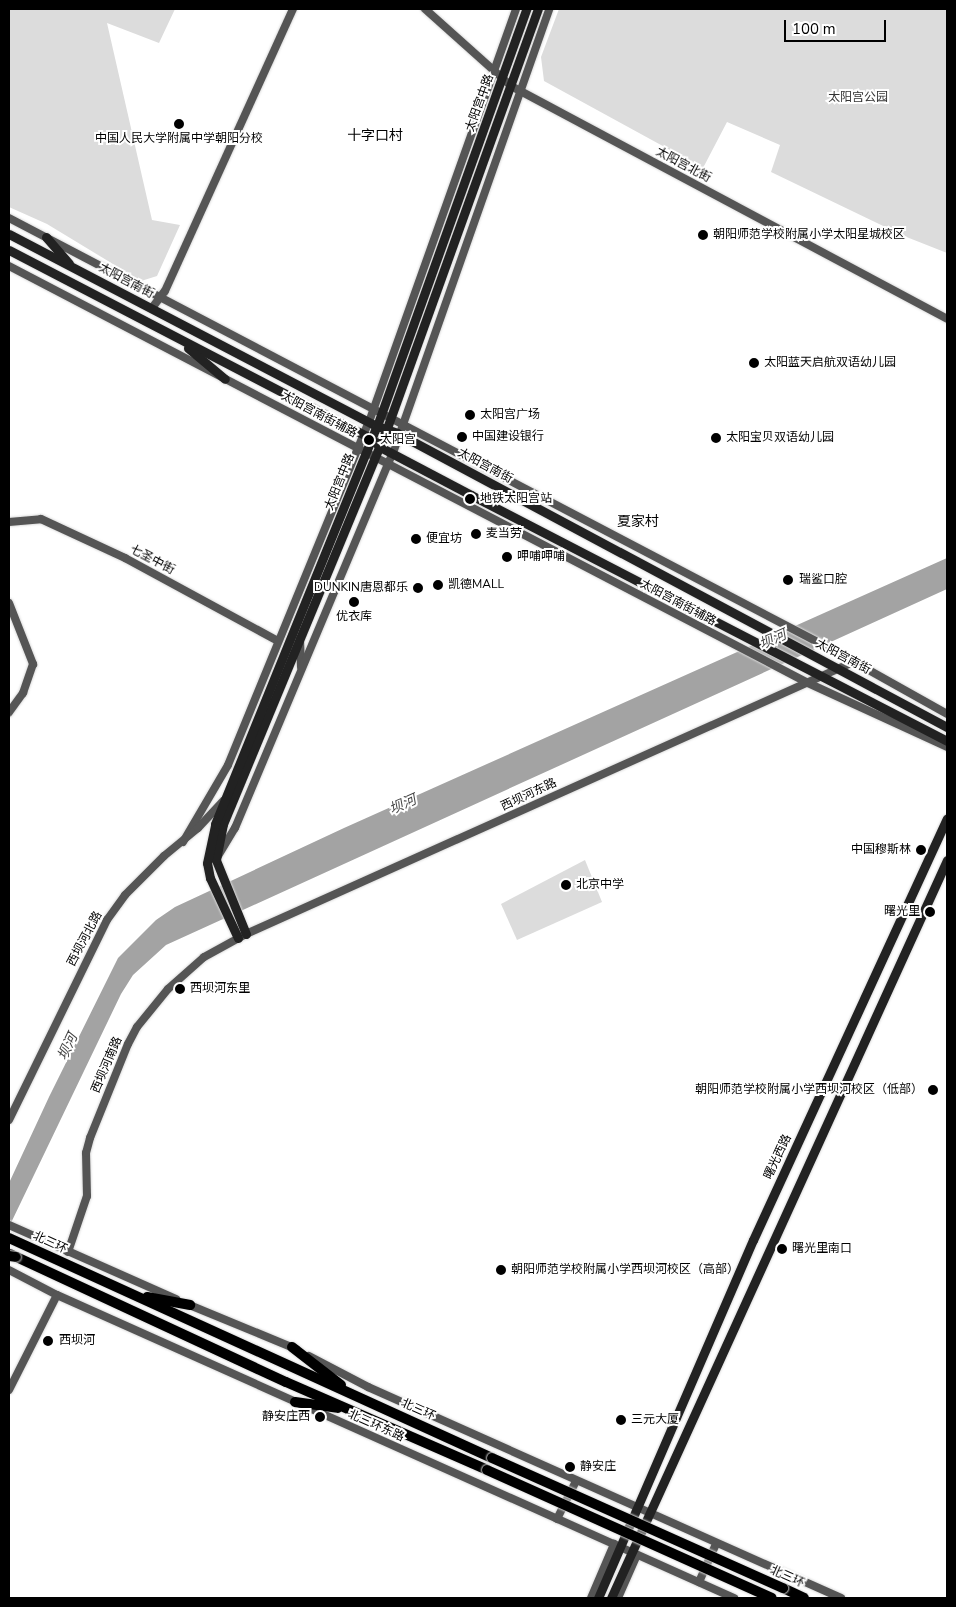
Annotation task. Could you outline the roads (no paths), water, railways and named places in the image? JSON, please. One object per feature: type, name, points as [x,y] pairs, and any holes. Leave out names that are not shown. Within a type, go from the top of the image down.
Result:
[{"type":"highway","name":"北三环","points":[[9,1238],[804,1598]]},
{"type":"highway","name":"北三环","points":[[11,1255],[772,1598]]},
{"type":"highway","points":[[131,1294],[190,1305]]},
{"type":"highway","points":[[292,1347],[353,1395]]},
{"type":"highway","points":[[294,1402],[354,1411]]},
{"type":"main road","name":"太阳宫中路","points":[[240,932],[210,878],[206,863],[208,847],[225,799],[372,439],[373,424],[377,412],[445,237],[526,9]]},
{"type":"main road","name":"太阳宫中路","points":[[240,932],[216,860],[223,824],[376,458],[452,248],[515,88],[538,9]]},
{"type":"main road","name":"太阳宫南街","points":[[9,234],[373,424],[397,433],[947,728]]},
{"type":"main road","points":[[46,237],[72,267]]},
{"type":"main road","points":[[9,250],[363,434],[380,447],[947,741]]},
{"type":"main road","points":[[177,338],[225,379]]},
{"type":"main road","name":"曙光西路","points":[[598,1598],[617,1546],[638,1509],[753,1240],[947,818]]},
{"type":"main road","points":[[611,1598],[635,1554],[750,1289],[947,860]]},
{"type":"street","points":[[152,308],[161,298],[293,9]]},
{"type":"street","name":"太阳宫北街","points":[[425,9],[501,80],[947,319]]},
{"type":"street","name":"太阳宫中路","points":[[377,412],[424,268],[516,9]]},
{"type":"street","name":"太阳宫中路","points":[[216,860],[235,828],[388,464],[400,424],[452,281],[515,88],[549,9]]},
{"type":"street","name":"太阳宫南街","points":[[9,218],[773,618],[947,714]]},
{"type":"street","points":[[424,268],[445,237]]},
{"type":"street","points":[[452,248],[452,281]]},
{"type":"street","name":"太阳宫南街辅路","points":[[9,266],[808,683]]},
{"type":"street","name":"太阳宫中路","points":[[184,842],[228,765],[357,448],[363,434],[373,424]]},
{"type":"street","name":"七圣中街","points":[[9,522],[41,519],[125,558],[278,641]]},
{"type":"street","points":[[329,570],[341,575]]},
{"type":"street","points":[[9,603],[34,664],[23,692],[9,712]]},
{"type":"street","points":[[269,663],[296,626]]},
{"type":"street","points":[[300,638],[300,672]]},
{"type":"street","name":"西坝河东路","points":[[240,932],[853,662]]},
{"type":"street","points":[[808,683],[947,748]]},
{"type":"street","name":"西坝河北路","points":[[9,1120],[107,920],[125,895],[164,856],[184,842],[225,799]]},
{"type":"street","name":"西坝河南路","points":[[68,1252],[87,1196],[86,1153],[90,1138],[137,1028],[168,989],[192,967],[240,932]]},
{"type":"street","points":[[9,1225],[190,1305],[292,1347],[368,1388],[716,1544],[842,1598]]},
{"type":"street","name":"北三环东路","points":[[9,1270],[57,1294],[294,1402],[734,1598]]},
{"type":"street","points":[[9,1390],[57,1294]]},
{"type":"street","points":[[557,1519],[576,1481]]},
{"type":"street","points":[[699,1582],[716,1544]]},
{"type":"street","points":[[591,1598],[617,1546]]},
{"type":"street","points":[[618,1598],[635,1554]]},
{"type":"water","name":"坝河","points":[[947,558],[947,589],[166,945],[133,975],[121,994],[9,1227],[9,1183],[49,1097],[118,958],[156,920],[175,907],[344,828]]},
{"type":"place","name":"中国人民大学附属中学朝阳分校","points":[[179,124]]},
{"type":"place","name":"朝阳师范学校附属小学太阳星城校区","points":[[703,235]]},
{"type":"place","name":"太阳蓝天启航双语幼儿园","points":[[754,363]]},
{"type":"place","name":"太阳宫广场","points":[[470,415]]},
{"type":"place","name":"中国建设银行","points":[[462,437]]},
{"type":"place","name":"太阳宝贝双语幼儿园","points":[[716,438]]},
{"type":"place","name":"太阳宫","points":[[369,440]]},
{"type":"place","name":"地铁太阳宫站","points":[[470,499]]},
{"type":"place","name":"麦当劳","points":[[476,534]]},
{"type":"place","name":"便宜坊","points":[[416,539]]},
{"type":"place","name":"呷哺呷哺","points":[[507,557]]},
{"type":"place","name":"瑞鲨口腔","points":[[788,580]]},
{"type":"place","name":"凯德MALL","points":[[438,585]]},
{"type":"place","name":"DUNKIN唐恩都乐","points":[[418,588]]},
{"type":"place","name":"优衣库","points":[[354,602]]},
{"type":"place","name":"中国穆斯林","points":[[921,850]]},
{"type":"place","name":"北京中学","points":[[566,885]]},
{"type":"place","name":"曙光里","points":[[930,912]]},
{"type":"place","name":"西坝河东里","points":[[180,989]]},
{"type":"place","name":"朝阳师范学校附属小学西坝河校区（低部）","points":[[933,1090]]},
{"type":"place","name":"曙光里南口","points":[[782,1249]]},
{"type":"place","name":"朝阳师范学校附属小学西坝河校区（高部）","points":[[501,1270]]},
{"type":"place","name":"西坝河","points":[[48,1341]]},
{"type":"place","name":"静安庄西","points":[[320,1417]]},
{"type":"place","name":"三元大厦","points":[[621,1420]]},
{"type":"place","name":"静安庄","points":[[570,1467]]},
{"type":"district","name":"十字口村","points":[[375,136]]},
{"type":"district","name":"夏家村","points":[[638,522]]},
{"type":"park label","name":"太阳宫公园","points":[[858,98]]}]
